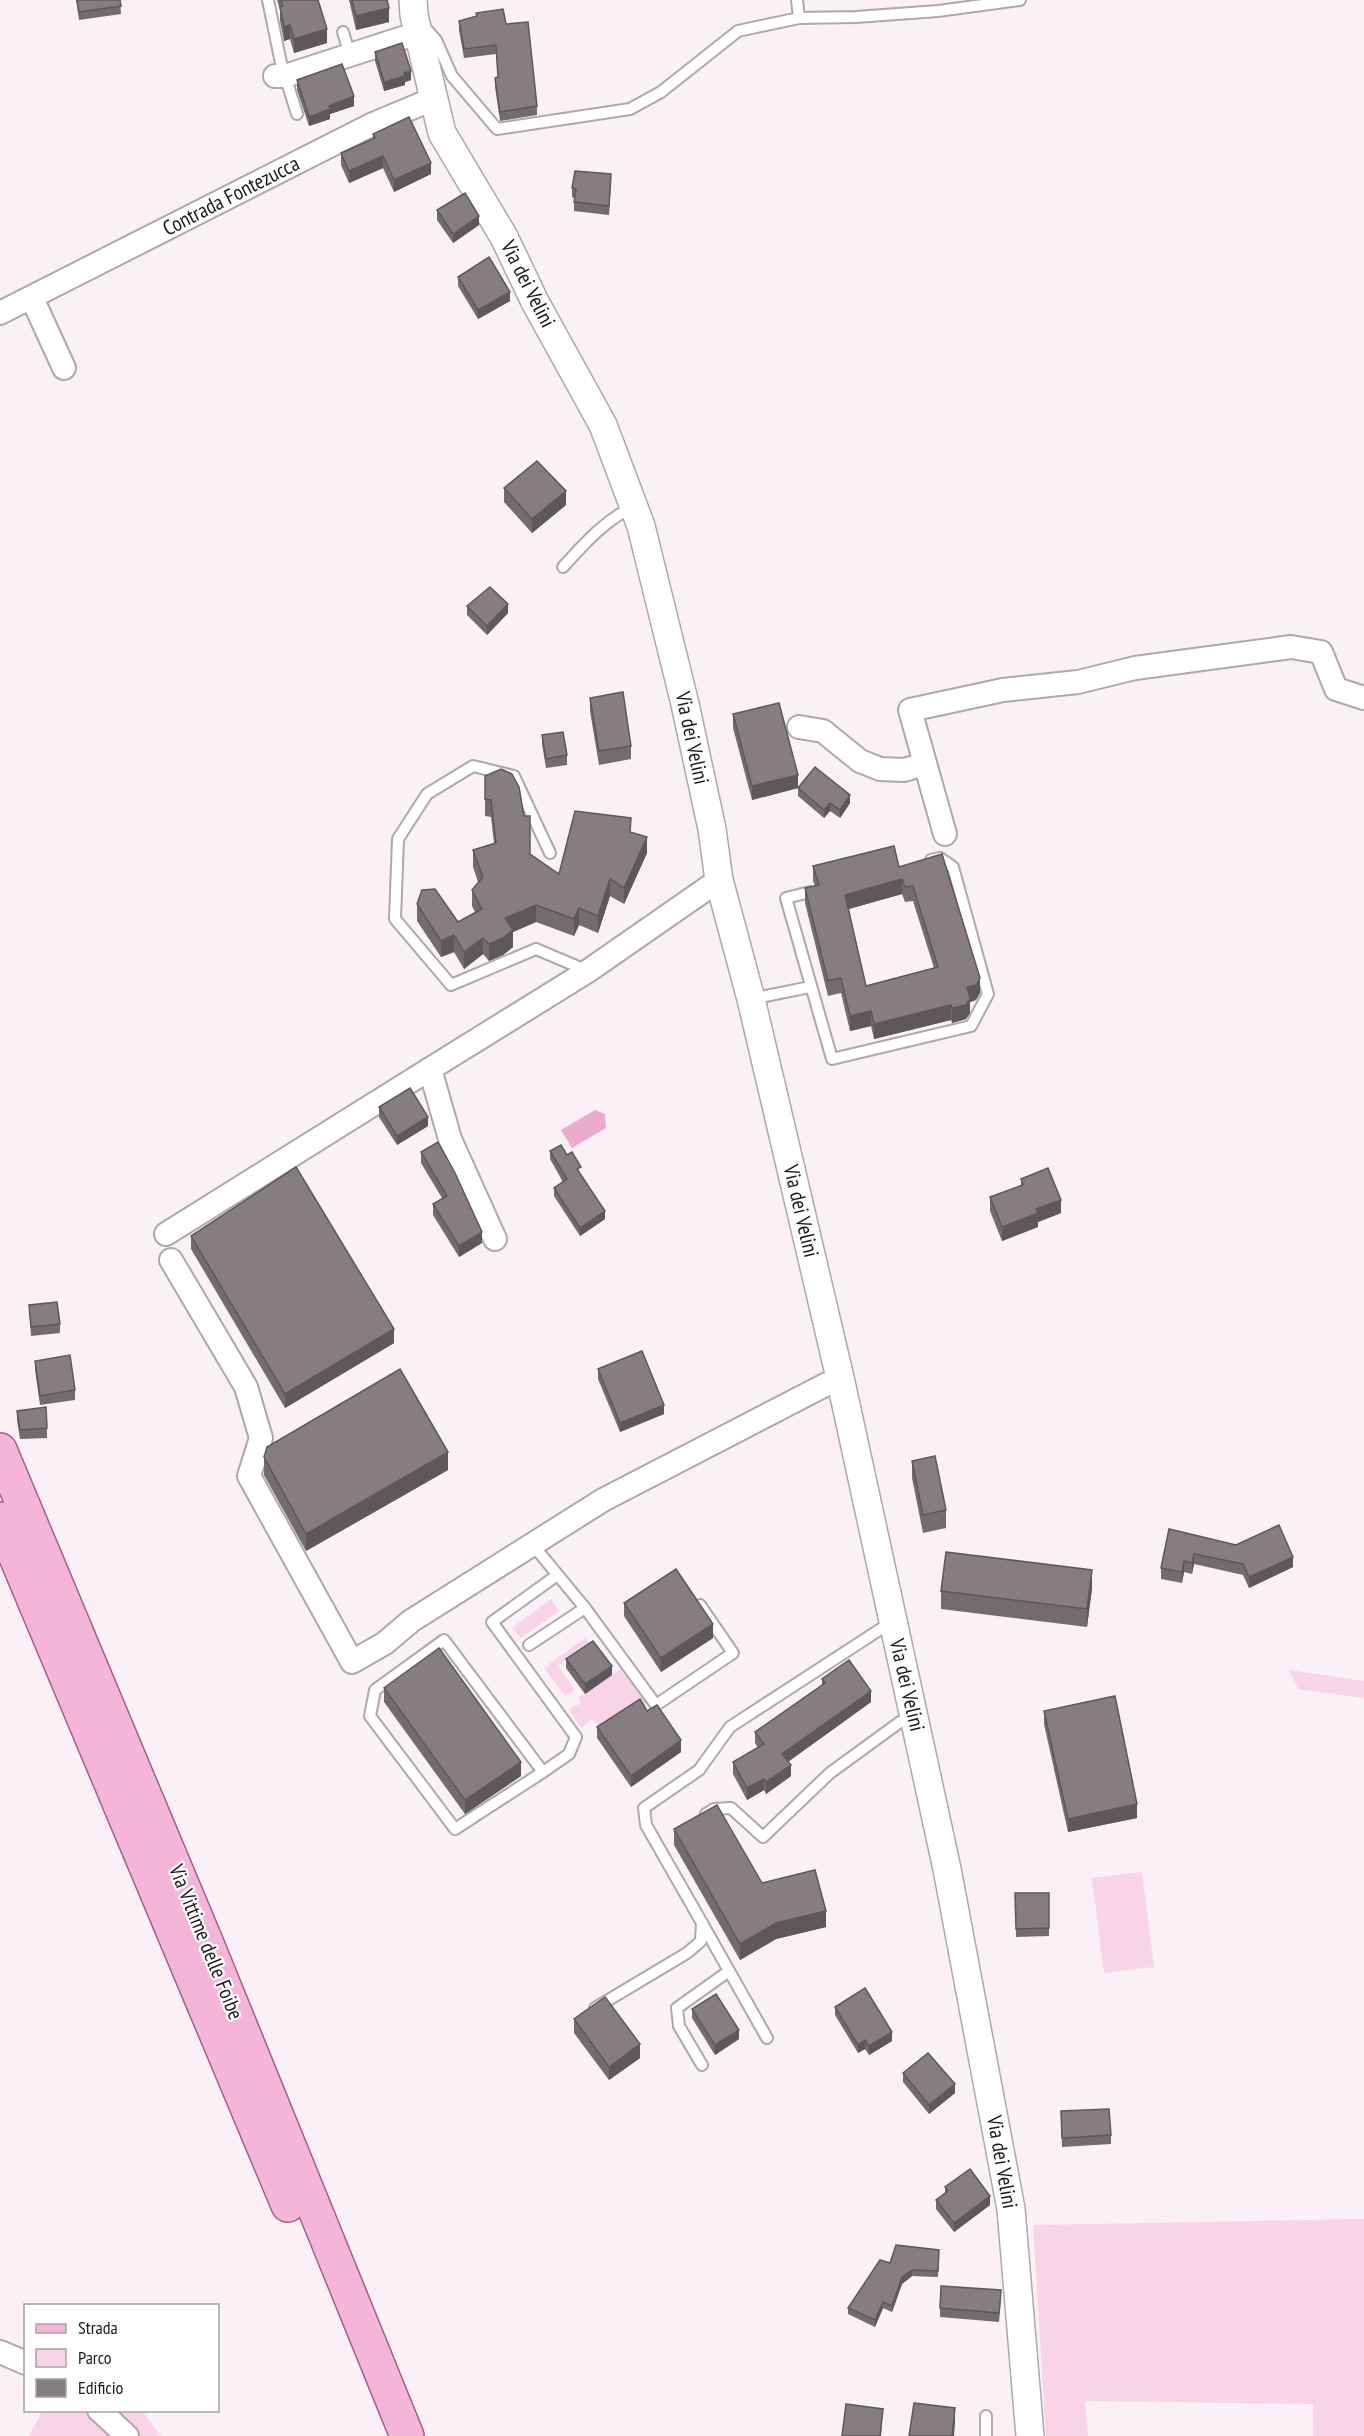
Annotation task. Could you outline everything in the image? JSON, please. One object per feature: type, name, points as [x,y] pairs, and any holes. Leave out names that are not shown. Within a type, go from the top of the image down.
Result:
[{"type":"main road","name":"Via Vittime delle Foibe","points":[[0,1450],[207,1944],[407,2436]]},
{"type":"main road","name":"Via Vittime delle Foibe","points":[[0,1519],[386,2436]]},
{"type":"street","name":"Via dei Velini","points":[[413,0],[418,33],[442,133],[504,237],[535,302],[603,425],[641,526],[685,704],[712,829],[719,880],[751,999],[841,1382],[948,1869],[1011,2209],[1030,2436]]},
{"type":"street","points":[[280,76],[418,33]]},
{"type":"street","name":"Contrada Fontezucca","points":[[0,314],[371,125],[433,99]]},
{"type":"street","points":[[32,298],[64,368]]},
{"type":"street","points":[[945,834],[910,710],[1003,690],[1078,682],[1135,668],[1291,648],[1321,652],[1336,689],[1364,698]]},
{"type":"street","points":[[799,727],[823,730],[860,761],[880,769],[904,770],[925,764]]},
{"type":"street","points":[[166,1234],[588,971],[719,880]]},
{"type":"street","points":[[430,1069],[450,1139],[495,1239]]},
{"type":"street","points":[[171,1260],[246,1387],[261,1438],[249,1476],[352,1662],[385,1642],[411,1621],[603,1500],[827,1384],[841,1382]]},
{"type":"street","points":[[0,2352],[24,2362]]},
{"type":"street","points":[[101,2412],[128,2436]]},
{"type":"lane","points":[[268,0],[280,76],[297,114]]},
{"type":"lane","points":[[797,0],[799,18]]},
{"type":"lane","points":[[418,33],[428,31],[432,35],[453,76],[497,129],[630,109],[662,92],[738,31],[799,18],[856,17],[938,11],[1020,0]]},
{"type":"lane","points":[[343,32],[350,55]]},
{"type":"lane","points":[[563,567],[600,529],[633,507]]},
{"type":"lane","points":[[550,853],[514,776],[473,766],[427,794],[398,839],[395,919],[451,985],[536,949],[588,971]]},
{"type":"lane","points":[[810,892],[786,898],[832,1059],[971,1026],[987,994],[953,867],[940,858],[922,863]]},
{"type":"lane","points":[[751,999],[810,987]]},
{"type":"lane","points":[[533,1545],[585,1608],[656,1705],[733,1653],[696,1599]]},
{"type":"lane","points":[[543,1772],[444,1640],[375,1690],[370,1716],[454,1829],[543,1772],[569,1754],[576,1737],[492,1622],[556,1575]]},
{"type":"lane","points":[[529,1645],[585,1608]]},
{"type":"lane","points":[[767,2038],[646,1825],[644,1808],[699,1770],[730,1727],[893,1620]]},
{"type":"lane","points":[[696,1819],[714,1809],[731,1808],[763,1837],[830,1773],[900,1722],[915,1718]]},
{"type":"lane","points":[[588,2012],[687,1953],[700,1941],[702,1923]]},
{"type":"lane","points":[[702,2065],[679,2026],[676,2008],[729,1971]]},
{"type":"lane","points":[[986,2416],[986,2436]]},
{"type":"green space","points":[[551,1599],[559,1611],[521,1638],[512,1628]]},
{"type":"green space","points":[[585,1638],[590,1644],[558,1666],[575,1690],[565,1696],[544,1668]]},
{"type":"green space","points":[[621,1669],[647,1705],[604,1730],[592,1719],[581,1728],[569,1709],[581,1703],[578,1698]]},
{"type":"green space","points":[[1289,1670],[1364,1681],[1364,1698],[1298,1689]]},
{"type":"green space","points":[[1142,1872],[1154,1967],[1104,1973],[1092,1878]]},
{"type":"green space","points":[[1364,2219],[1364,2436],[1313,2436],[1313,2404],[1085,2401],[1088,2436],[1046,2436],[1033,2225]]},
{"type":"green space","points":[[42,2412],[143,2412],[161,2436],[29,2436]]},
{"type":"shaded area","points":[[595,1110],[605,1114],[606,1128],[572,1148],[561,1130]]},
{"type":"building","points":[[77,0],[120,0],[121,6],[79,12]]},
{"type":"building","points":[[281,0],[318,0],[327,29],[294,39],[290,25],[284,27]]},
{"type":"building","points":[[352,0],[387,0],[389,8],[356,16]]},
{"type":"building","points":[[503,9],[506,24],[528,22],[537,106],[500,112],[495,78],[498,77],[496,45],[464,49],[459,21],[477,16],[476,13]]},
{"type":"building","points":[[402,43],[411,71],[404,73],[405,76],[384,82],[375,52]]},
{"type":"building","points":[[342,64],[354,96],[309,117],[297,80]]},
{"type":"building","points":[[409,117],[431,163],[394,180],[383,156],[349,171],[341,153],[375,138],[373,134]]},
{"type":"building","points":[[575,171],[611,174],[609,206],[574,202],[576,189],[572,188]]},
{"type":"building","points":[[465,193],[479,216],[453,234],[437,210]]},
{"type":"building","points":[[489,257],[510,292],[478,310],[458,277]]},
{"type":"building","points":[[537,461],[566,491],[532,519],[504,488]]},
{"type":"building","points":[[490,587],[508,604],[487,626],[467,606]]},
{"type":"building","points":[[623,692],[631,746],[599,751],[590,698]]},
{"type":"building","points":[[779,703],[798,775],[752,786],[733,714]]},
{"type":"building","points":[[563,732],[567,755],[546,759],[542,735]]},
{"type":"building","points":[[815,767],[850,795],[840,810],[830,803],[824,810],[798,788]]},
{"type":"building","points":[[501,769],[512,774],[519,787],[524,816],[530,816],[530,854],[559,874],[575,811],[631,818],[630,832],[647,837],[624,888],[610,879],[598,916],[579,908],[574,919],[536,905],[505,918],[513,930],[503,938],[489,944],[483,938],[464,952],[454,935],[441,941],[417,904],[422,890],[435,889],[458,922],[482,909],[472,890],[483,877],[473,850],[496,843],[491,800],[485,799],[485,776]]},
{"type":"building","points":[[894,846],[899,867],[942,854],[980,978],[976,985],[967,987],[970,998],[966,1005],[952,1008],[951,1005],[874,1024],[871,1011],[850,1016],[841,978],[828,981],[805,888],[819,885],[813,866]],"holes":[[[902,879],[905,887],[913,886],[938,967],[866,986],[845,895]]]},
{"type":"building","points":[[410,1088],[428,1117],[397,1136],[379,1107]]},
{"type":"building","points":[[438,1142],[482,1232],[459,1246],[433,1204],[447,1196],[421,1152]]},
{"type":"building","points":[[561,1145],[567,1155],[572,1152],[581,1167],[577,1169],[605,1211],[580,1228],[554,1188],[567,1179],[550,1151]]},
{"type":"building","points":[[296,1167],[394,1329],[285,1394],[191,1236]]},
{"type":"building","points":[[1048,1168],[1061,1200],[1036,1209],[1038,1213],[1002,1227],[990,1197],[1023,1185],[1021,1179]]},
{"type":"building","points":[[57,1302],[60,1324],[31,1327],[29,1305]]},
{"type":"building","points":[[642,1351],[664,1405],[620,1423],[598,1369]]},
{"type":"building","points":[[70,1355],[75,1390],[40,1396],[35,1361]]},
{"type":"building","points":[[400,1369],[448,1452],[306,1534],[264,1457],[267,1447]]},
{"type":"building","points":[[46,1407],[47,1428],[20,1430],[17,1411]]},
{"type":"building","points":[[935,1456],[946,1510],[923,1515],[912,1461]]},
{"type":"building","points":[[1279,1525],[1293,1557],[1249,1577],[1243,1564],[1194,1554],[1192,1563],[1184,1561],[1182,1572],[1161,1568],[1169,1529],[1236,1545]]},
{"type":"building","points":[[946,1552],[1092,1570],[1087,1609],[941,1591]]},
{"type":"building","points":[[676,1569],[713,1624],[661,1658],[624,1603]]},
{"type":"building","points":[[593,1641],[612,1666],[585,1684],[566,1659]]},
{"type":"building","points":[[439,1648],[521,1762],[465,1800],[384,1688]]},
{"type":"building","points":[[849,1660],[871,1691],[782,1754],[791,1765],[766,1782],[764,1779],[747,1788],[733,1762],[764,1744],[755,1732],[825,1683],[822,1679]]},
{"type":"building","points":[[1115,1696],[1137,1804],[1068,1819],[1044,1711]]},
{"type":"building","points":[[640,1699],[647,1711],[657,1705],[681,1740],[631,1776],[597,1727]]},
{"type":"building","points":[[717,1805],[762,1883],[815,1870],[826,1911],[776,1923],[740,1944],[674,1829]]},
{"type":"building","points":[[1015,1893],[1049,1893],[1049,1928],[1016,1929]]},
{"type":"building","points":[[865,1988],[892,2032],[869,2046],[865,2040],[858,2045],[835,2007]]},
{"type":"building","points":[[716,1994],[739,2030],[715,2045],[692,2009]]},
{"type":"building","points":[[605,1997],[640,2044],[609,2067],[574,2019]]},
{"type":"building","points":[[928,2053],[955,2084],[929,2105],[903,2073]]},
{"type":"building","points":[[1109,2109],[1111,2135],[1062,2138],[1061,2111]]},
{"type":"building","points":[[970,2169],[990,2196],[954,2223],[936,2200],[948,2191],[945,2187]]},
{"type":"building","points":[[896,2245],[939,2250],[938,2271],[912,2270],[902,2277],[892,2306],[883,2302],[875,2320],[848,2308],[880,2260],[890,2263]]},
{"type":"building","points":[[941,2286],[1001,2290],[999,2313],[940,2308]]},
{"type":"building","points":[[914,2403],[955,2408],[952,2436],[909,2436]]},
{"type":"building","points":[[846,2404],[883,2409],[880,2436],[842,2436]]}]
